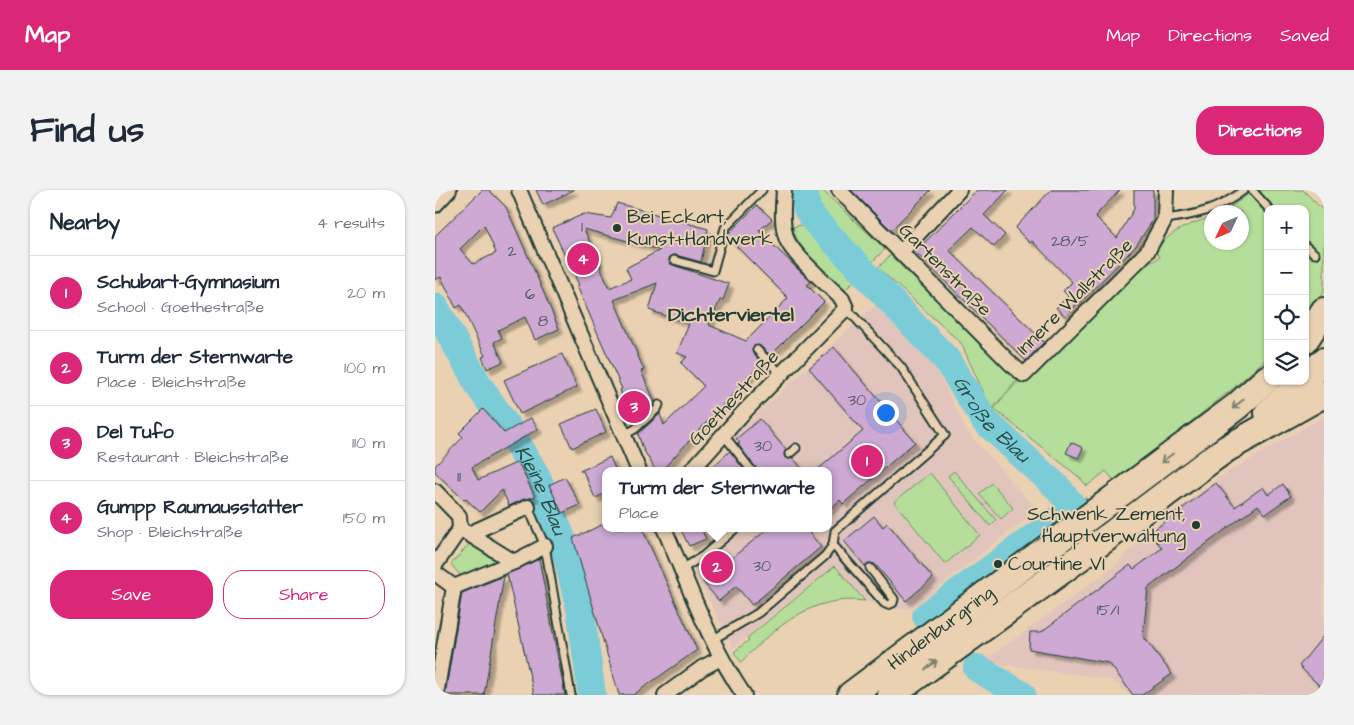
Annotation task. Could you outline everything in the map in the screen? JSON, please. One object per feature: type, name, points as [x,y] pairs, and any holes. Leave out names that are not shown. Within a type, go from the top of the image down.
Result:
[{"type":"highway","points":[[1306,340],[1324,311]]},
{"type":"highway","points":[[1306,340],[1324,326]]},
{"type":"highway","points":[[1309,375],[1324,361]]},
{"type":"highway","name":"Hindenburgring","points":[[851,695],[1229,412],[1264,381]]},
{"type":"highway","points":[[1226,449],[1298,385]]},
{"type":"highway","points":[[1226,449],[1324,394]]},
{"type":"highway","name":"Hindenburgring","points":[[891,694],[1226,449]]},
{"type":"street","points":[[435,205],[449,190]]},
{"type":"street","points":[[519,190],[637,467]]},
{"type":"street","points":[[784,190],[783,215],[787,241],[795,252],[842,299],[846,308]]},
{"type":"street","name":"Gartenstraße","points":[[839,190],[1024,375]]},
{"type":"street","points":[[901,252],[959,190]]},
{"type":"street","name":"Innere Wallstraße","points":[[1024,375],[1147,252],[1165,220],[1166,190]]},
{"type":"street","name":"Goethestraße","points":[[694,467],[723,434],[846,308]]},
{"type":"street","points":[[435,491],[459,516],[465,532],[513,562]]},
{"type":"street","points":[[435,565],[465,532],[528,507]]},
{"type":"street","points":[[666,532],[712,640],[744,695]]},
{"type":"street","points":[[454,587],[545,546]]},
{"type":"street","points":[[435,573],[454,587]]},
{"type":"street","points":[[436,690],[454,587]]},
{"type":"street","points":[[665,695],[702,668],[721,658]]},
{"type":"lane","points":[[674,260],[713,271],[725,228],[762,190]]},
{"type":"lane","points":[[1165,220],[1195,216],[1229,202],[1243,190]]},
{"type":"lane","points":[[1252,190],[1265,205]]},
{"type":"lane","points":[[1309,249],[1315,254]]},
{"type":"lane","points":[[712,640],[758,613],[825,556],[833,545],[835,531],[945,435],[901,367],[846,308]]},
{"type":"lane","points":[[757,350],[781,374]]},
{"type":"lane","points":[[624,435],[635,429],[659,405]]},
{"type":"lane","points":[[723,434],[749,467]]},
{"type":"lane","points":[[789,454],[796,448]]},
{"type":"lane","points":[[528,507],[545,546],[571,695]]},
{"type":"lane","points":[[682,569],[703,556],[731,532]]},
{"type":"lane","points":[[833,545],[884,603],[888,605],[893,603],[894,599],[891,594],[870,568]]},
{"type":"shaded area","points":[[877,303],[929,356],[968,433],[1037,510],[911,609],[888,608],[865,601],[835,565],[733,648],[689,560],[707,547],[710,532],[832,532],[832,467],[746,467],[726,443]]},
{"type":"shaded area","points":[[1324,416],[1324,695],[1131,695],[1110,679],[983,662],[1116,565],[1143,535],[1220,477]]},
{"type":"green space","points":[[817,190],[822,190],[885,249],[872,262],[839,232],[818,205],[813,195]]},
{"type":"green space","points":[[1254,190],[1303,190],[1324,211],[1324,292],[1309,312],[1309,205],[1264,205],[1264,361],[1236,386],[1115,482],[1106,471],[1087,486],[1079,477],[994,409],[1019,380],[1023,383],[1131,275],[1160,257],[1155,251],[1174,233],[1204,220],[1204,250],[1249,250],[1249,205],[1234,205]]},
{"type":"green space","points":[[801,225],[856,279],[845,290],[800,245],[793,227]]},
{"type":"green space","points":[[890,255],[1018,379],[993,408],[986,398],[961,343],[878,268]]},
{"type":"green space","points":[[954,471],[996,520],[990,526],[948,476]]},
{"type":"green space","points":[[930,473],[980,535],[945,564],[894,502]]},
{"type":"green space","points":[[992,483],[1013,508],[1001,519],[979,494]]},
{"type":"green space","points":[[472,541],[499,559],[464,580],[451,564]]},
{"type":"green space","points":[[835,566],[865,601],[846,600],[812,608],[782,625],[741,662],[734,652],[749,640],[747,638]]},
{"type":"building","points":[[482,190],[489,190],[506,207],[559,329],[535,340],[525,317],[498,330],[502,338],[494,342],[503,362],[487,369],[482,357],[485,356],[461,305],[456,308],[441,277],[435,280],[435,236]],"holes":[[[484,225],[496,253],[473,264],[460,249]]]},
{"type":"building","points":[[536,190],[574,190],[543,205]]},
{"type":"building","points":[[851,190],[931,190],[891,230]]},
{"type":"building","points":[[977,190],[1008,190],[984,215],[1005,235],[994,247],[973,227],[949,250],[1044,342],[1026,361],[915,252]]},
{"type":"building","points":[[1051,190],[1120,190],[1095,216],[1117,238],[1134,209],[1134,190],[1153,190],[1153,220],[1136,246],[1065,316],[1056,308],[1068,296],[1063,291],[1072,282],[1032,241],[1030,243],[1015,228]]},
{"type":"building","points":[[617,203],[708,229],[701,262],[675,255],[670,257],[669,261],[673,265],[729,284],[723,300],[720,300],[709,325],[746,341],[788,298],[728,238],[729,233],[757,205],[772,219],[759,231],[811,282],[807,285],[824,302],[772,354],[770,355],[759,345],[753,347],[752,352],[762,363],[665,467],[654,467],[643,449],[638,434],[660,414],[664,425],[704,386],[681,363],[687,357],[677,353],[689,324],[649,310],[657,283],[614,300],[644,370],[641,371],[655,402],[633,423],[620,390],[622,389],[577,286],[579,285],[552,228],[584,214],[611,218]],"holes":[[[584,229],[660,250],[626,268],[631,279],[609,288]]]},
{"type":"building","points":[[834,347],[915,442],[843,504],[840,500],[832,507],[832,467],[821,467],[863,431],[809,368]]},
{"type":"building","points":[[562,354],[577,387],[520,414],[504,380]]},
{"type":"building","points":[[483,409],[504,433],[531,418],[538,429],[472,467],[478,480],[518,462],[535,497],[524,499],[509,506],[502,490],[480,512],[466,499],[464,500],[435,472],[435,466],[463,437],[459,433]]},
{"type":"building","points":[[596,409],[606,432],[572,448],[561,424]]},
{"type":"building","points":[[760,419],[786,450],[785,458],[793,458],[801,467],[754,467],[736,439]]},
{"type":"building","points":[[1071,442],[1083,448],[1078,458],[1066,453]]},
{"type":"building","points":[[730,451],[742,467],[712,467]]},
{"type":"building","points":[[610,457],[614,467],[602,467],[602,495],[595,498],[583,471],[580,471]]},
{"type":"building","points":[[565,477],[580,505],[562,513],[549,485]]},
{"type":"building","points":[[1216,483],[1235,507],[1263,487],[1268,495],[1283,484],[1291,496],[1265,514],[1258,505],[1148,588],[1143,636],[1172,674],[1142,695],[1133,695],[1109,663],[1029,649],[1030,632],[1041,632],[1130,565],[1134,569],[1162,548],[1150,533]]},
{"type":"building","points":[[874,516],[883,527],[887,523],[933,578],[906,601],[875,564],[869,563],[865,566],[844,541]]},
{"type":"building","points":[[602,525],[602,532],[644,532],[697,650],[633,695],[619,695],[573,538]]},
{"type":"building","points":[[682,532],[703,532],[706,539],[689,546]]},
{"type":"building","points":[[764,532],[808,532],[821,547],[752,605],[736,586],[719,601],[703,582],[713,574],[707,567],[718,557],[724,564]]},
{"type":"building","points":[[539,559],[565,695],[534,695],[507,574]]},
{"type":"building","points":[[504,576],[484,695],[445,695],[462,593]]},
{"type":"building","points":[[1324,635],[1324,690],[1299,666]]},
{"type":"waterway","name":"Große Blau","points":[[804,190],[807,209],[816,222],[946,359],[985,421],[1057,487],[1074,508],[926,616]]},
{"type":"waterway","name":"Kleine Blau","points":[[435,307],[479,386],[510,431],[537,477],[563,541],[580,608],[592,695]]},
{"type":"waterway","points":[[1074,508],[1085,500]]},
{"type":"waterway","name":"Große Blau","points":[[977,668],[1022,695]]},
{"type":"place","name":"Bei Eckart, Kunst+Handwerk","points":[[617,228]]},
{"type":"place","name":"Gumpp Raumausstatter","points":[[583,259]]},
{"type":"place","name":"Del Tufo","points":[[634,407]]},
{"type":"place","name":"Schubart-Gymnasium","points":[[867,461]]},
{"type":"place","name":"Schwenk Zement, Hauptverwaltung","points":[[1196,525]]},
{"type":"place","name":"Courtine VI","points":[[998,564]]},
{"type":"place","name":"Turm der Sternwarte","points":[[717,567]]},
{"type":"district","name":"Dichterviertel","points":[[731,315]]}]
